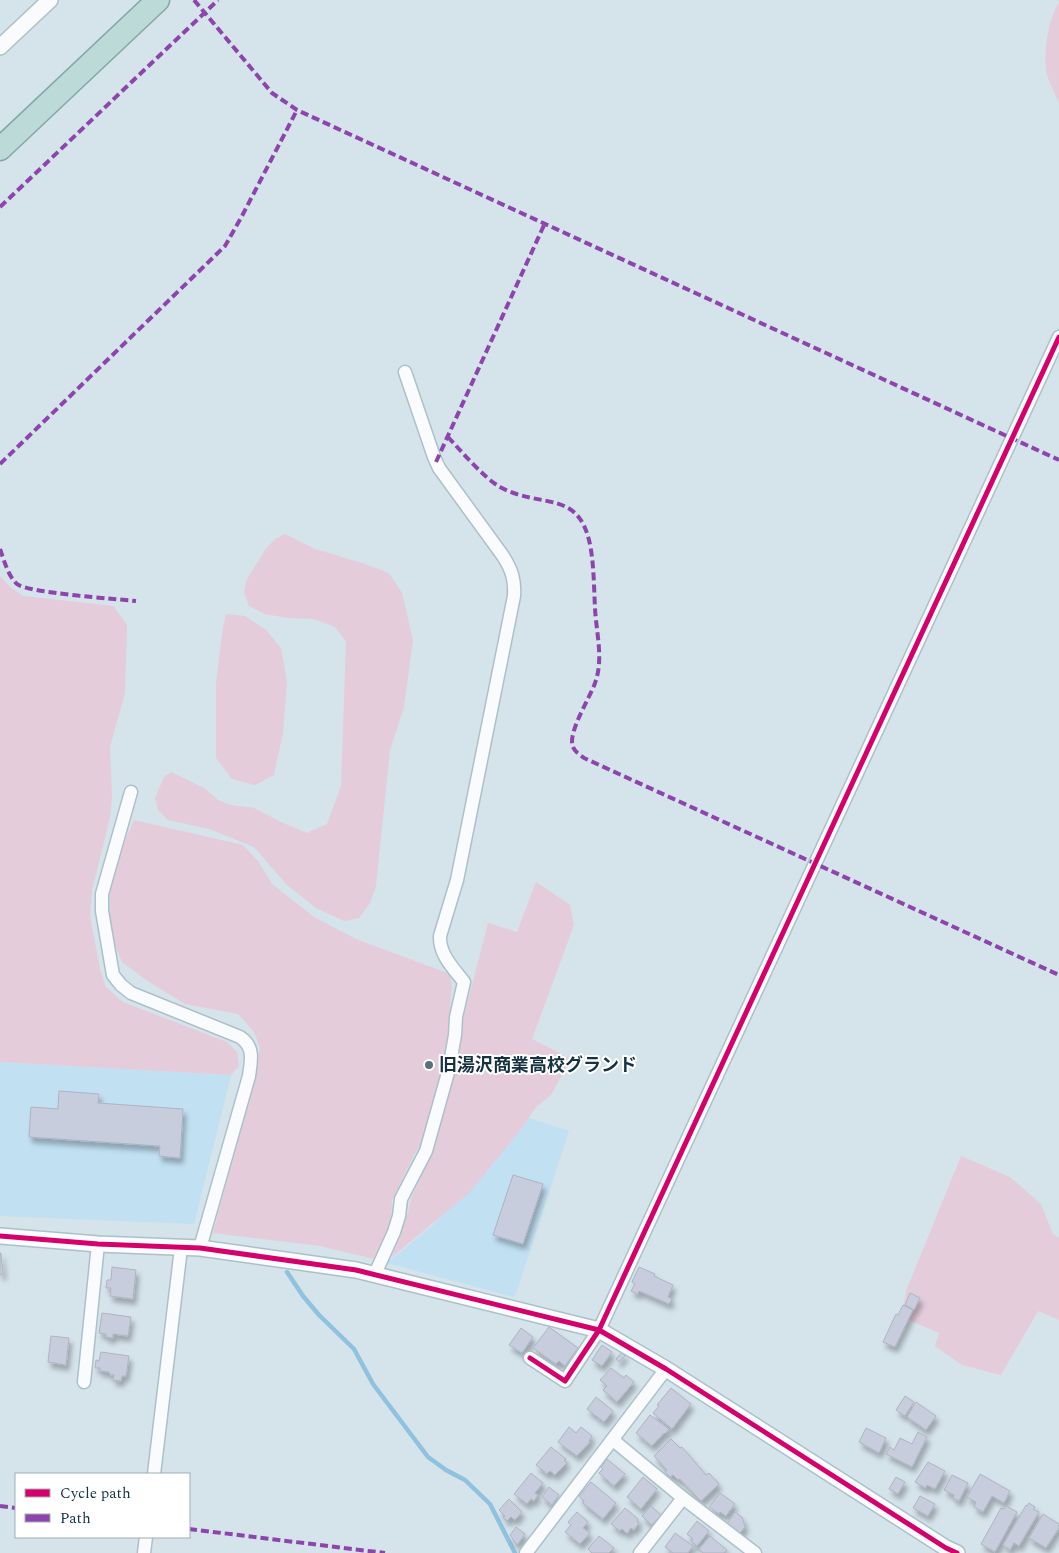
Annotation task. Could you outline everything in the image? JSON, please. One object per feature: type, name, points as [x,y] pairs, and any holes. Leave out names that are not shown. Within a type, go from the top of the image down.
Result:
[{"type":"highway","points":[[0,149],[158,0]]},
{"type":"street","points":[[0,47],[50,0]]},
{"type":"street","points":[[530,1358],[565,1381],[599,1330],[1059,338]]},
{"type":"street","points":[[374,1274],[394,1232],[399,1216],[401,1199],[426,1151],[449,1069],[456,1017],[464,982],[443,954],[439,945],[440,936],[457,880],[514,596],[515,582],[512,569],[439,468],[405,372]]},
{"type":"street","points":[[131,792],[102,894],[102,911],[114,975],[121,985],[131,993],[240,1037],[248,1042],[250,1050],[249,1076],[200,1248]]},
{"type":"street","points":[[0,1236],[98,1244],[200,1248],[356,1270],[599,1330],[666,1370],[946,1548],[957,1553]]},
{"type":"street","points":[[84,1382],[98,1244]]},
{"type":"street","points":[[154,1473],[181,1248]]},
{"type":"street","points":[[526,1553],[666,1370]]},
{"type":"street","points":[[613,1440],[683,1498],[755,1553]]},
{"type":"street","points":[[640,1553],[683,1498]]},
{"type":"street","points":[[144,1553],[146,1538]]},
{"type":"shaded area","points":[[1059,2],[1059,103],[1046,70],[1046,44],[1050,26]]},
{"type":"shaded area","points":[[285,534],[315,549],[389,573],[402,593],[413,640],[404,707],[390,750],[376,886],[370,903],[359,918],[344,921],[316,908],[286,884],[254,847],[209,829],[168,820],[158,810],[155,798],[164,777],[171,772],[204,788],[218,800],[231,805],[254,808],[307,833],[327,824],[341,786],[346,642],[335,627],[314,619],[288,618],[265,614],[249,606],[244,592],[247,579],[265,550],[275,539]]},
{"type":"shaded area","points":[[0,576],[9,586],[23,596],[113,606],[127,625],[125,693],[110,747],[112,797],[110,818],[92,890],[90,916],[100,969],[106,987],[123,1002],[227,1042],[237,1052],[239,1066],[231,1075],[0,1062]]},
{"type":"shaded area","points":[[226,614],[245,616],[266,630],[281,648],[287,682],[283,733],[274,775],[255,785],[232,779],[216,758],[216,684]]},
{"type":"shaded area","points":[[134,820],[243,845],[258,861],[272,884],[314,917],[356,939],[450,974],[452,986],[447,1040],[422,1143],[392,1200],[391,1224],[374,1259],[320,1246],[213,1233],[256,1072],[260,1048],[254,1032],[238,1014],[185,1004],[149,982],[122,962],[109,930],[111,873]]},
{"type":"shaded area","points":[[536,882],[570,905],[574,925],[532,1039],[571,1059],[551,1095],[536,1107],[522,1128],[468,1194],[392,1257],[412,1196],[435,1147],[460,1043],[463,1020],[488,923],[517,932]]},
{"type":"shaded area","points":[[0,1062],[231,1075],[194,1224],[0,1216]]},
{"type":"shaded area","points":[[529,1118],[569,1131],[514,1297],[387,1263],[433,1225]]},
{"type":"shaded area","points":[[961,1156],[1010,1177],[1041,1204],[1053,1234],[1059,1238],[1059,1320],[1038,1311],[1001,1375],[962,1365],[935,1346],[939,1333],[902,1317],[906,1291]]},
{"type":"building","points":[[59,1091],[99,1094],[98,1103],[183,1109],[180,1158],[159,1156],[160,1146],[29,1137],[31,1107],[58,1109]]},
{"type":"building","points":[[513,1175],[543,1184],[523,1244],[493,1235]]},
{"type":"building","points":[[0,1253],[3,1274],[0,1275]]},
{"type":"building","points":[[112,1267],[136,1270],[133,1299],[110,1296],[111,1288],[106,1288],[107,1280],[111,1280]]},
{"type":"building","points":[[639,1267],[673,1285],[668,1297],[672,1299],[669,1304],[639,1291],[638,1294],[631,1291],[635,1284],[632,1282]]},
{"type":"building","points":[[910,1293],[920,1298],[914,1310],[905,1305]]},
{"type":"building","points":[[903,1305],[913,1310],[895,1347],[883,1342],[896,1314],[898,1315]]},
{"type":"building","points":[[102,1313],[131,1317],[128,1336],[113,1334],[113,1338],[99,1333]]},
{"type":"building","points":[[549,1327],[578,1348],[565,1366],[559,1361],[556,1364],[533,1348]]},
{"type":"building","points":[[521,1328],[533,1337],[522,1353],[509,1345]]},
{"type":"building","points":[[51,1336],[69,1338],[66,1365],[48,1362]]},
{"type":"building","points":[[602,1345],[612,1352],[602,1366],[592,1360]]},
{"type":"building","points":[[101,1352],[129,1356],[126,1376],[122,1376],[121,1381],[113,1380],[114,1375],[110,1375],[109,1372],[100,1371],[100,1368],[95,1368],[96,1360],[99,1361]]},
{"type":"building","points":[[622,1352],[625,1356],[619,1362],[616,1359]]},
{"type":"building","points":[[611,1368],[624,1378],[626,1375],[634,1382],[617,1402],[603,1390],[607,1386],[600,1380]]},
{"type":"building","points":[[671,1388],[691,1404],[672,1429],[653,1413]]},
{"type":"building","points":[[905,1396],[914,1402],[905,1416],[896,1410]]},
{"type":"building","points":[[596,1397],[613,1411],[604,1422],[587,1409]]},
{"type":"building","points":[[916,1402],[936,1416],[926,1430],[907,1417]]},
{"type":"building","points":[[650,1415],[669,1429],[652,1446],[636,1433]]},
{"type":"building","points":[[569,1427],[576,1433],[581,1427],[592,1436],[590,1442],[577,1456],[558,1442]]},
{"type":"building","points":[[866,1428],[886,1438],[879,1453],[859,1442]]},
{"type":"building","points":[[918,1432],[927,1437],[912,1467],[886,1454],[890,1447],[894,1450],[900,1438],[912,1444]]},
{"type":"building","points":[[671,1439],[680,1448],[682,1447],[706,1475],[709,1473],[719,1484],[701,1501],[680,1479],[678,1480],[673,1475],[670,1477],[665,1472],[667,1470],[654,1456]]},
{"type":"building","points":[[551,1447],[566,1459],[564,1461],[567,1463],[555,1475],[550,1471],[547,1474],[536,1465]]},
{"type":"building","points":[[607,1459],[625,1474],[614,1486],[599,1473]]},
{"type":"building","points":[[928,1462],[945,1471],[935,1489],[927,1485],[926,1488],[915,1482]]},
{"type":"building","points":[[531,1473],[543,1483],[535,1493],[538,1495],[534,1501],[531,1499],[527,1504],[514,1494]]},
{"type":"building","points":[[980,1474],[1010,1491],[1004,1503],[992,1496],[983,1512],[974,1507],[976,1502],[967,1497]]},
{"type":"building","points":[[952,1475],[968,1483],[959,1501],[953,1498],[954,1495],[944,1490]]},
{"type":"building","points":[[643,1477],[657,1489],[641,1509],[627,1497]]},
{"type":"building","points":[[896,1477],[905,1482],[898,1494],[889,1489]]},
{"type":"building","points":[[591,1482],[616,1503],[603,1519],[583,1503],[584,1501],[579,1496]]},
{"type":"building","points":[[549,1487],[559,1495],[552,1505],[542,1497]]},
{"type":"building","points":[[720,1493],[735,1504],[726,1516],[720,1512],[719,1514],[709,1507]]},
{"type":"building","points":[[920,1496],[935,1504],[928,1516],[913,1508]]},
{"type":"building","points":[[509,1499],[522,1512],[515,1520],[511,1517],[507,1521],[499,1510]]},
{"type":"building","points":[[1029,1503],[1035,1507],[1033,1509],[1039,1512],[1019,1546],[1014,1543],[1010,1550],[1003,1545]]},
{"type":"building","points":[[651,1506],[661,1515],[652,1525],[642,1516]]},
{"type":"building","points":[[1006,1506],[1017,1512],[995,1552],[981,1544],[1001,1508],[1004,1509]]},
{"type":"building","points":[[625,1508],[638,1519],[639,1523],[634,1530],[631,1528],[627,1534],[622,1529],[620,1531],[611,1524]]},
{"type":"building","points":[[577,1512],[588,1522],[583,1528],[590,1533],[580,1544],[565,1532],[571,1525],[568,1522]]},
{"type":"building","points":[[735,1512],[742,1517],[745,1527],[740,1533],[727,1524]]},
{"type":"building","points":[[1043,1514],[1059,1524],[1059,1528],[1046,1548],[1029,1538]]},
{"type":"building","points":[[697,1521],[709,1531],[697,1546],[687,1534]]},
{"type":"building","points":[[516,1527],[525,1534],[517,1545],[510,1535]]},
{"type":"building","points":[[675,1533],[693,1546],[688,1553],[673,1553],[665,1547]]},
{"type":"building","points":[[599,1536],[614,1548],[609,1553],[592,1553],[588,1549]]},
{"type":"building","points":[[710,1536],[727,1550],[724,1553],[703,1553],[699,1549]]},
{"type":"waterway","points":[[287,1272],[319,1315],[354,1349],[373,1384],[428,1457],[446,1470],[465,1480],[490,1504],[515,1553]]},
{"type":"marked path","points":[[194,0],[272,93],[297,110],[1059,460]]},
{"type":"marked path","points":[[0,207],[218,0]]},
{"type":"marked path","points":[[0,464],[225,246],[297,110]]},
{"type":"marked path","points":[[436,462],[545,223]]},
{"type":"marked path","points":[[448,437],[494,483],[516,494],[569,508],[578,517],[586,530],[593,564],[599,665],[595,683],[573,733],[573,747],[578,753],[584,758],[1059,975]]},
{"type":"marked path","points":[[0,549],[11,577],[17,584],[55,593],[136,601]]},
{"type":"marked path","points":[[0,1506],[15,1508]]},
{"type":"marked path","points":[[190,1529],[385,1553]]},
{"type":"cycle path","points":[[530,1358],[565,1381],[599,1330],[1059,337]]},
{"type":"cycle path","points":[[0,1236],[98,1244],[200,1248],[356,1270],[599,1330],[666,1369],[946,1548],[957,1553]]},
{"type":"place","name":"旧湯沢商業高校グランド","points":[[429,1065]]}]
